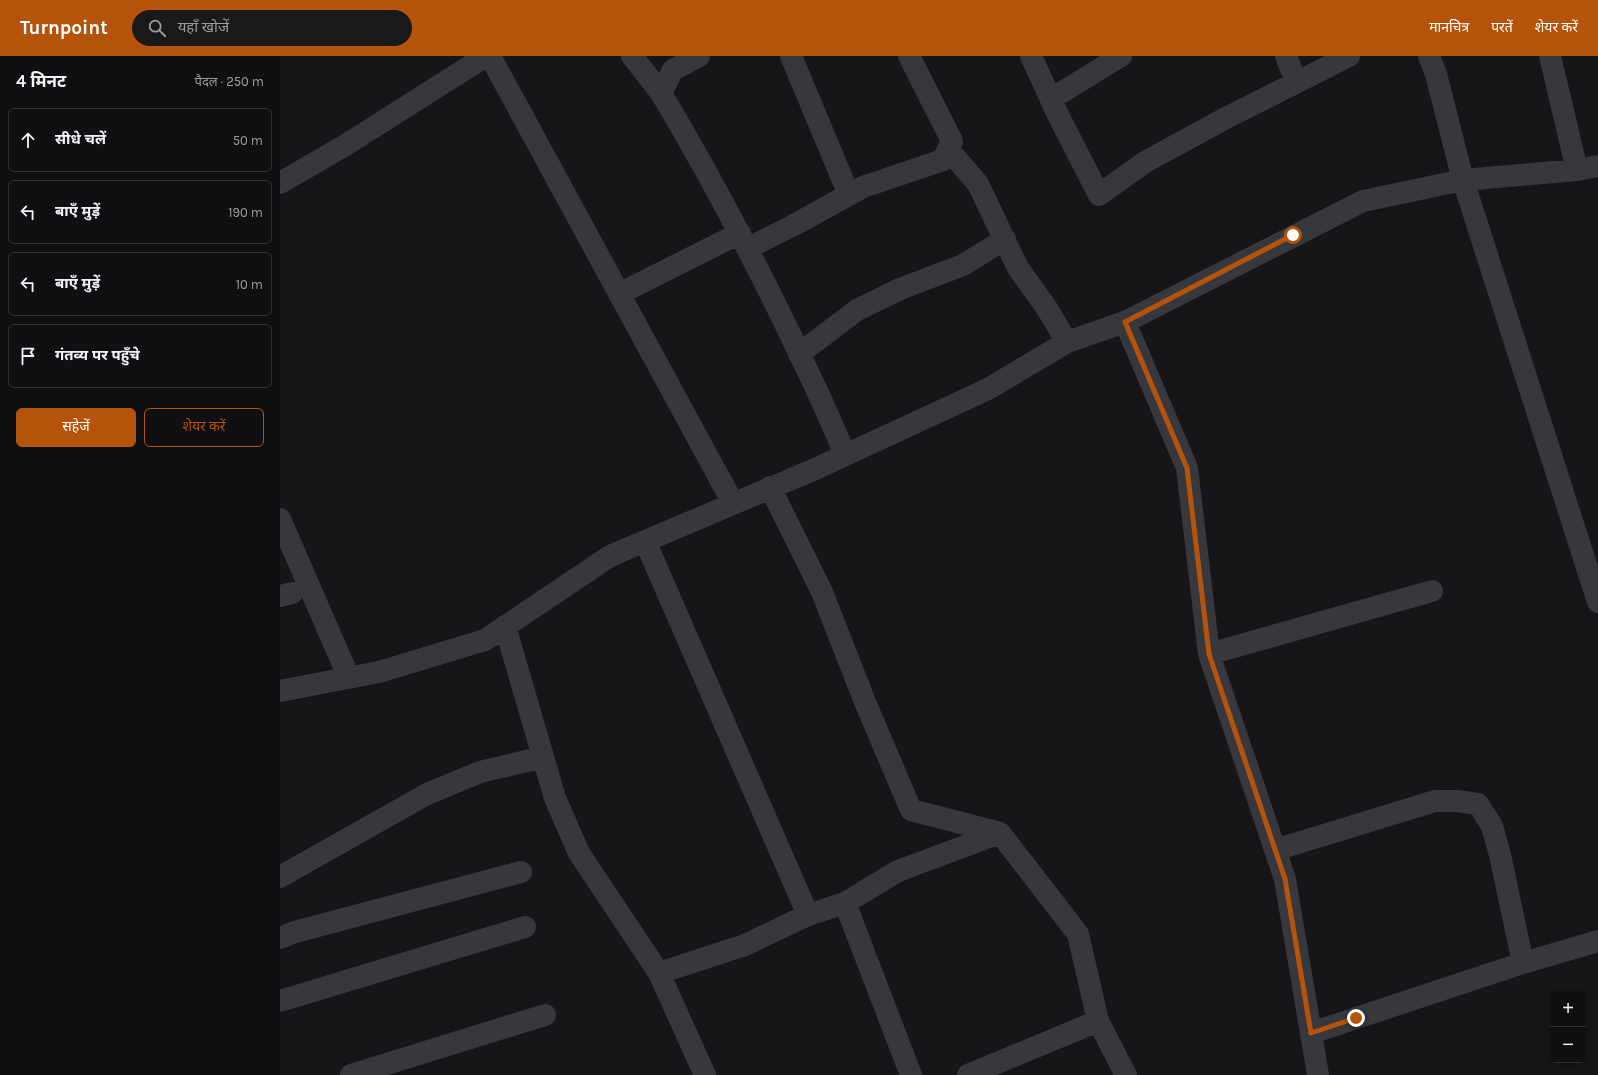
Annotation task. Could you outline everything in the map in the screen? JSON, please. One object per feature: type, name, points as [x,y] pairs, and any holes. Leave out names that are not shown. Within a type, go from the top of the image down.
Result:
[{"type":"street","points":[[280,183],[344,146],[486,56]]},
{"type":"street","points":[[490,56],[733,503]]},
{"type":"street","points":[[632,56],[661,93],[713,181],[744,240],[828,410],[845,455]]},
{"type":"street","points":[[661,93],[673,70],[699,56]]},
{"type":"street","points":[[790,56],[849,195]]},
{"type":"street","points":[[619,294],[849,195],[863,187],[942,160],[952,141],[908,56]]},
{"type":"street","points":[[1031,56],[1099,195],[1145,162],[1296,82],[1350,56]]},
{"type":"street","points":[[1051,99],[1121,56]]},
{"type":"street","points":[[1286,56],[1296,82]]},
{"type":"street","points":[[1429,56],[1436,74],[1464,180],[1598,602]]},
{"type":"street","points":[[280,691],[379,672],[485,640],[610,556],[845,455],[988,389],[1067,342],[1125,322],[1363,201],[1464,180],[1588,168],[1550,56]]},
{"type":"street","points":[[948,149],[978,184],[1018,268],[1046,307],[1067,342]]},
{"type":"street","points":[[800,354],[857,310],[900,289],[963,265],[1005,239]]},
{"type":"street","points":[[1125,322],[1187,468],[1209,654],[1285,879],[1318,1075]]},
{"type":"street","points":[[770,487],[822,592],[865,702],[911,810],[1000,833],[1078,934],[1098,1021],[1126,1075]]},
{"type":"street","points":[[280,519],[349,678]]},
{"type":"street","points":[[645,540],[717,711],[808,915]]},
{"type":"street","points":[[1209,654],[1432,591]]},
{"type":"street","points":[[505,626],[555,798],[579,853],[658,973],[706,1075]]},
{"type":"street","points":[[280,877],[427,794],[480,772],[543,757]]},
{"type":"street","points":[[1275,850],[1435,802],[1457,801],[1478,804],[1492,826],[1500,855],[1523,964]]},
{"type":"street","points":[[658,973],[746,945],[808,915],[845,903],[898,871],[1000,833]]},
{"type":"street","points":[[280,938],[295,932],[521,872]]},
{"type":"street","points":[[845,903],[911,1075]]},
{"type":"street","points":[[280,1001],[524,927]]},
{"type":"street","points":[[1311,1033],[1598,941]]},
{"type":"street","points":[[351,1075],[545,1015]]},
{"type":"street","points":[[968,1075],[1098,1021]]},
{"type":"route","points":[[1293,235],[1125,322],[1187,468],[1209,654],[1285,879],[1311,1033],[1356,1018]]}]
